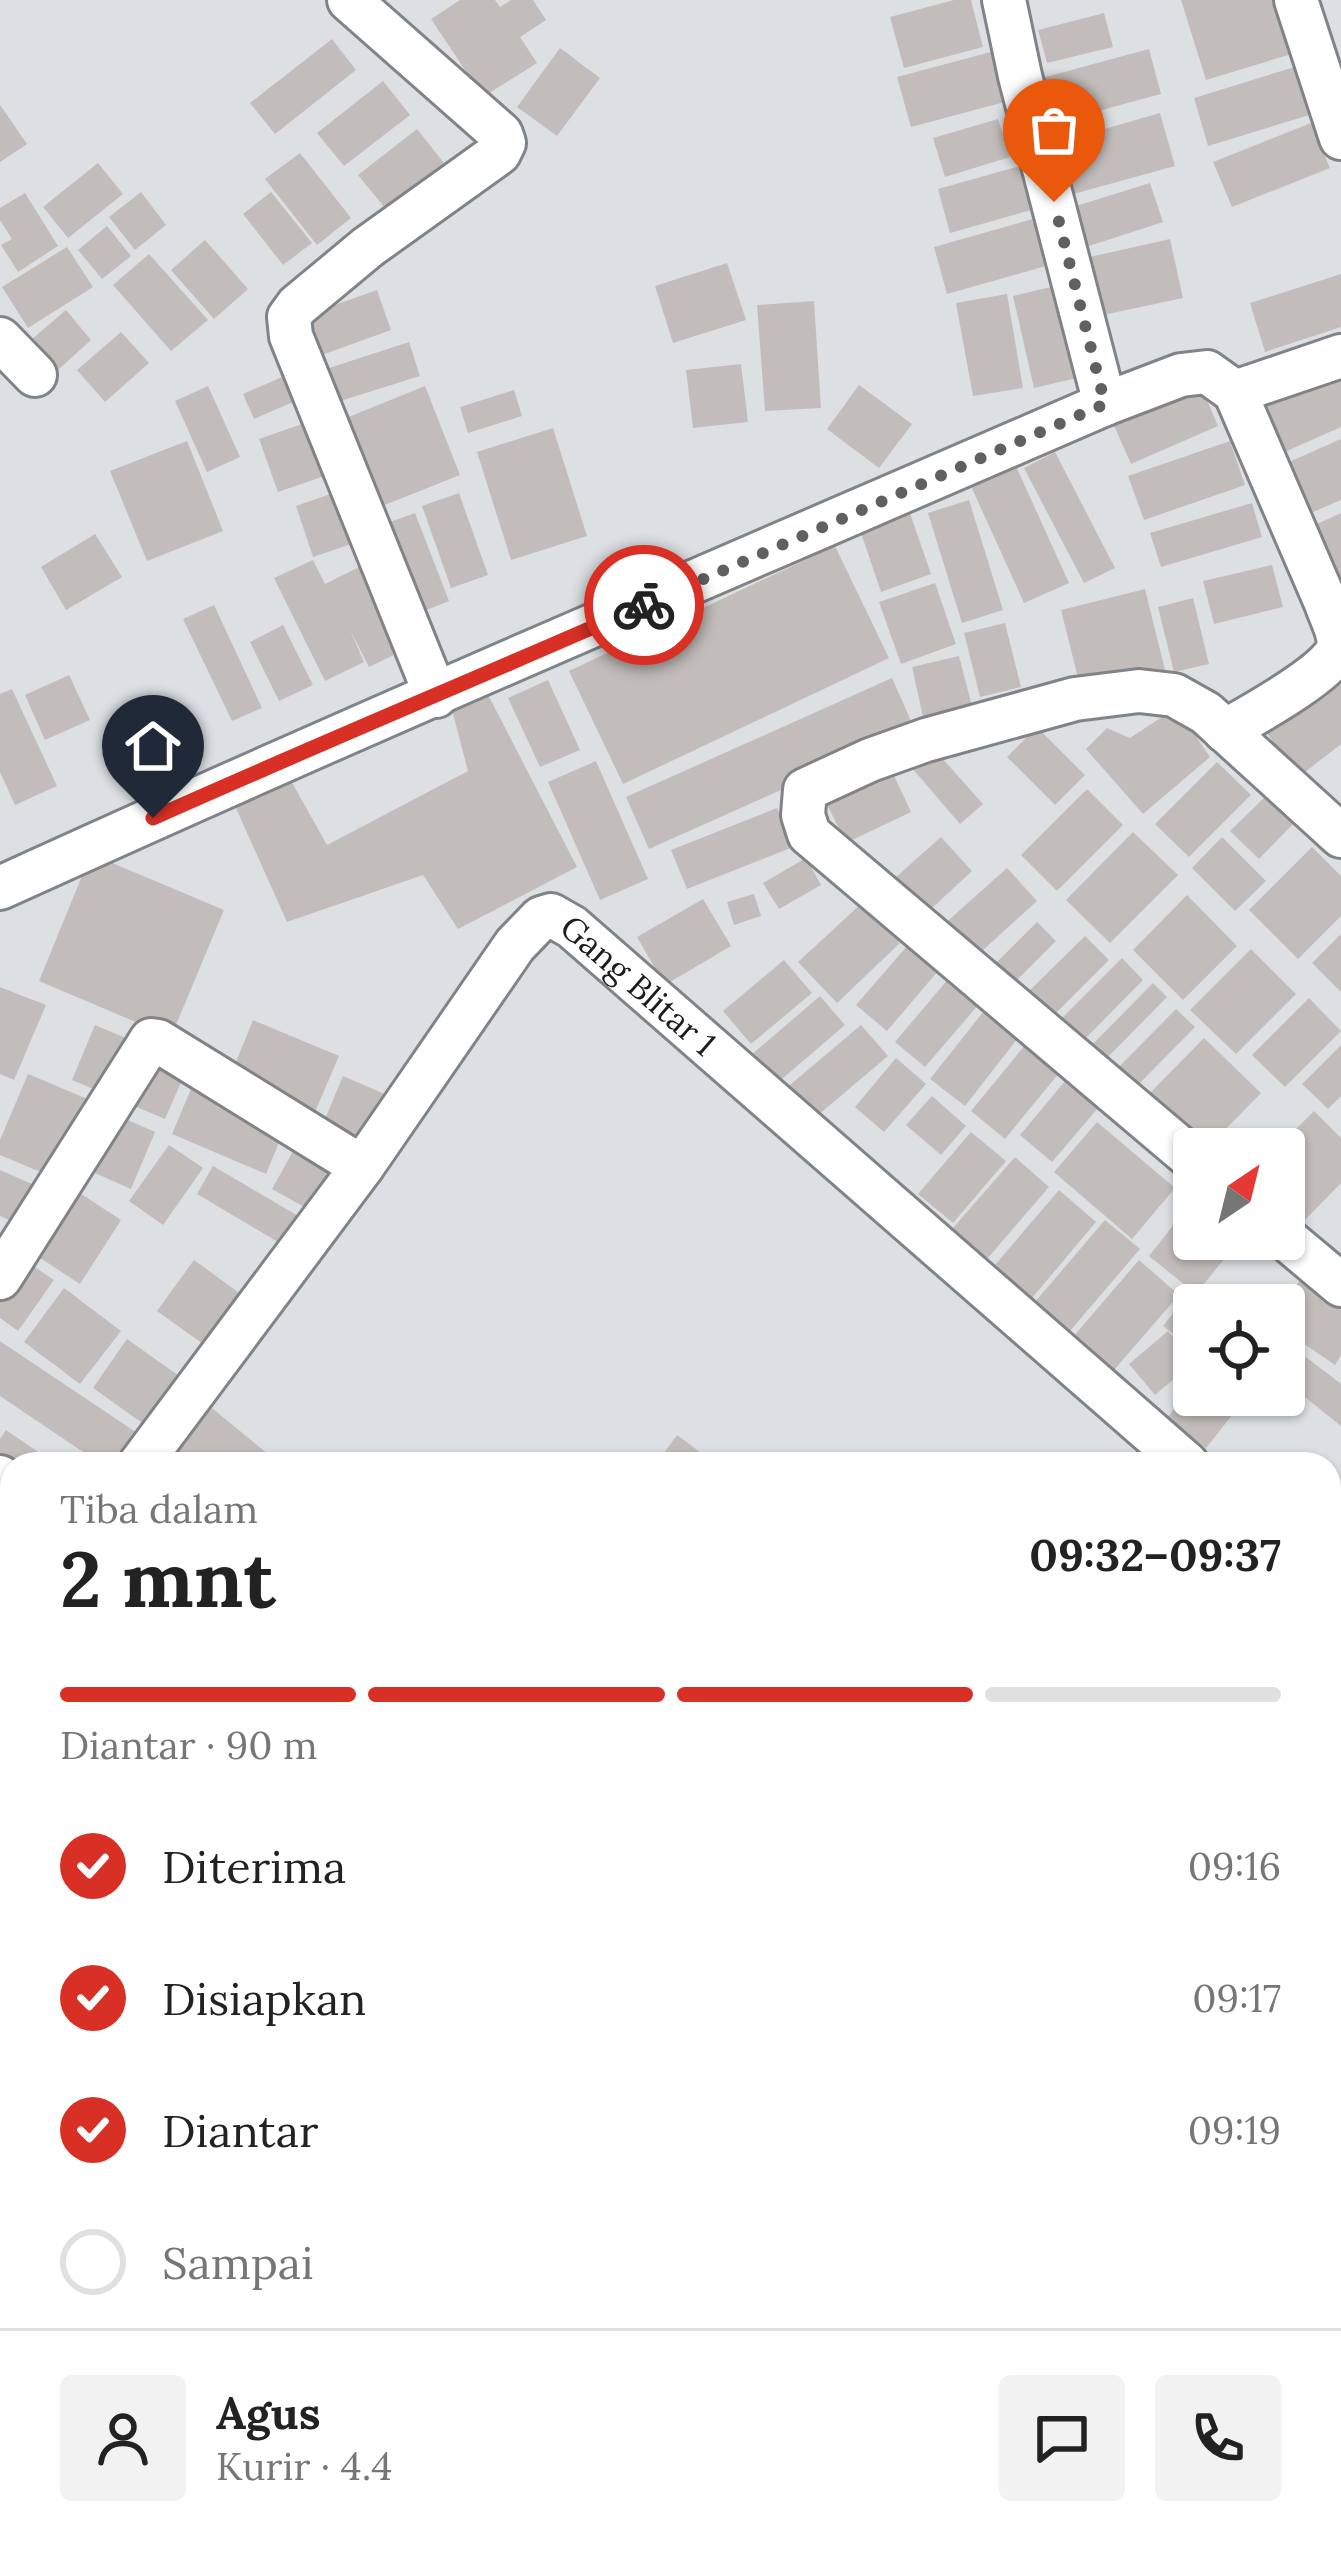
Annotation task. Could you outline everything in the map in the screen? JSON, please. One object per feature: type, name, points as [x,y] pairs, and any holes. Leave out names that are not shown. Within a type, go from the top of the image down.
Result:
[{"type":"street","points":[[350,0],[501,134],[504,143],[499,153],[368,247],[289,317],[291,336],[436,696]]},
{"type":"street","points":[[1004,0],[1105,404]]},
{"type":"street","points":[[1296,0],[1341,138]]},
{"type":"street","points":[[0,339],[35,375]]},
{"type":"street","points":[[1235,392],[1341,356]]},
{"type":"street","points":[[0,888],[307,748],[1105,404],[1180,375],[1208,372],[1235,392],[1338,639],[1331,661],[1225,731]]},
{"type":"street","points":[[1173,1142],[808,834],[803,815],[805,790],[926,740],[1075,699],[1139,691],[1174,695],[1206,713],[1341,836]]},
{"type":"street","name":"Gang Blitar 1","points":[[149,1452],[362,1167],[514,945],[551,915],[572,927],[1173,1452]]},
{"type":"street","points":[[0,1278],[152,1040],[362,1167]]},
{"type":"street","points":[[1305,1255],[1341,1285]]},
{"type":"building","points":[[460,0],[495,0],[500,7],[511,0],[533,0],[546,20],[520,37],[537,63],[483,97],[431,19]]},
{"type":"building","points":[[971,0],[983,47],[904,68],[890,17]]},
{"type":"building","points":[[1181,0],[1278,0],[1295,53],[1206,80]]},
{"type":"building","points":[[1104,13],[1113,47],[1047,63],[1038,30]]},
{"type":"building","points":[[332,39],[356,70],[275,134],[250,103]]},
{"type":"building","points":[[560,48],[600,78],[557,136],[517,107]]},
{"type":"building","points":[[1002,49],[1016,99],[911,127],[897,77]]},
{"type":"building","points":[[1149,49],[1161,94],[1050,124],[1038,79]]},
{"type":"building","points":[[1301,65],[1316,113],[1208,146],[1194,98]]},
{"type":"building","points":[[383,81],[410,115],[344,166],[317,133]]},
{"type":"building","points":[[0,105],[27,144],[0,162]]},
{"type":"building","points":[[1160,113],[1175,166],[1059,198],[1045,146]]},
{"type":"building","points":[[998,119],[1010,157],[945,177],[933,138]]},
{"type":"building","points":[[1311,123],[1330,168],[1232,207],[1213,162]]},
{"type":"building","points":[[417,129],[444,163],[385,208],[358,175]]},
{"type":"building","points":[[300,153],[351,218],[317,245],[265,179]]},
{"type":"building","points":[[98,163],[123,194],[68,238],[43,207]]},
{"type":"building","points":[[1030,163],[1042,207],[950,233],[938,189]]},
{"type":"building","points":[[1150,183],[1163,222],[1086,247],[1073,207]]},
{"type":"building","points":[[141,192],[166,225],[135,250],[109,217]]},
{"type":"building","points":[[271,192],[312,243],[283,265],[243,214]]},
{"type":"building","points":[[25,193],[58,246],[18,272],[1,245],[12,239],[0,220],[0,208]]},
{"type":"building","points":[[1047,215],[1060,262],[947,294],[934,247]]},
{"type":"building","points":[[107,226],[131,256],[102,279],[78,250]]},
{"type":"building","points":[[1170,239],[1183,298],[1103,315],[1090,257]]},
{"type":"building","points":[[205,240],[248,289],[214,319],[171,270]]},
{"type":"building","points":[[67,247],[93,287],[28,328],[2,287]]},
{"type":"building","points":[[149,254],[208,320],[171,351],[113,285]]},
{"type":"building","points":[[727,263],[746,320],[673,343],[655,286]]},
{"type":"building","points":[[1341,274],[1341,327],[1265,352],[1250,303]]},
{"type":"building","points":[[1068,283],[1090,375],[1034,388],[1013,296]]},
{"type":"building","points":[[377,290],[391,330],[319,356],[304,316]]},
{"type":"building","points":[[1007,294],[1023,388],[973,396],[956,303]]},
{"type":"building","points":[[814,301],[821,408],[765,411],[757,305]]},
{"type":"building","points":[[66,310],[91,340],[58,370],[31,340]]},
{"type":"building","points":[[121,332],[149,363],[105,402],[77,370]]},
{"type":"building","points":[[409,342],[420,376],[337,402],[326,369]]},
{"type":"building","points":[[741,364],[748,422],[693,428],[686,370]]},
{"type":"building","points":[[1341,369],[1341,427],[1280,454],[1258,406]]},
{"type":"building","points":[[298,370],[309,395],[254,419],[243,394]]},
{"type":"building","points":[[1199,382],[1218,426],[1131,464],[1112,421]]},
{"type":"building","points":[[859,385],[912,424],[879,468],[827,429]]},
{"type":"building","points":[[208,386],[240,457],[207,472],[175,401]]},
{"type":"building","points":[[425,386],[460,475],[377,508],[341,420]]},
{"type":"building","points":[[514,390],[522,416],[468,433],[460,407]]},
{"type":"building","points":[[316,419],[336,472],[278,492],[259,439]]},
{"type":"building","points":[[553,428],[587,536],[511,560],[477,452]]},
{"type":"building","points":[[1341,439],[1341,500],[1313,512],[1289,462]]},
{"type":"building","points":[[187,441],[223,531],[147,561],[110,471]]},
{"type":"building","points":[[1230,441],[1245,485],[1144,520],[1128,476]]},
{"type":"building","points":[[1055,452],[1115,568],[1084,583],[1024,468]]},
{"type":"building","points":[[1015,464],[1069,583],[1024,603],[970,484]]},
{"type":"building","points":[[345,489],[363,540],[313,557],[296,506]]},
{"type":"building","points":[[459,493],[488,575],[451,588],[422,506]]},
{"type":"building","points":[[969,500],[1003,610],[962,623],[928,513]]},
{"type":"building","points":[[1252,503],[1262,537],[1161,567],[1150,533]]},
{"type":"building","points":[[415,513],[449,601],[414,615],[379,526]]},
{"type":"building","points":[[910,513],[931,574],[881,592],[860,530]]},
{"type":"building","points":[[1341,513],[1341,592],[1306,529]]},
{"type":"building","points":[[95,534],[122,577],[66,610],[41,567]]},
{"type":"building","points":[[835,546],[889,658],[623,784],[569,671]]},
{"type":"building","points":[[313,560],[325,584],[371,561],[414,645],[369,667],[350,630],[364,662],[325,681],[274,578]]},
{"type":"building","points":[[1272,565],[1283,607],[1214,624],[1203,581]]},
{"type":"building","points":[[935,583],[956,644],[901,664],[879,602]]},
{"type":"building","points":[[1145,589],[1166,674],[1082,694],[1061,610]]},
{"type":"building","points":[[1193,598],[1209,664],[1174,672],[1158,607]]},
{"type":"building","points":[[214,605],[262,708],[232,721],[183,619]]},
{"type":"building","points":[[1005,623],[1021,687],[980,697],[964,633]]},
{"type":"building","points":[[283,625],[313,685],[279,701],[250,642]]},
{"type":"building","points":[[959,656],[972,706],[923,717],[912,667]]},
{"type":"building","points":[[1332,671],[1341,682],[1341,744],[1300,776],[1261,726]]},
{"type":"building","points":[[69,675],[90,720],[45,740],[25,695]]},
{"type":"building","points":[[892,678],[915,730],[649,849],[626,797]]},
{"type":"building","points":[[548,680],[580,750],[540,767],[508,698]]},
{"type":"building","points":[[12,689],[57,786],[15,805],[0,772],[0,694]]},
{"type":"building","points":[[485,689],[577,867],[458,929],[423,875],[287,922],[231,797],[290,779],[327,845],[468,771],[452,710]]},
{"type":"building","points":[[1162,717],[1190,728],[1210,757],[1143,814],[1086,749],[1107,728],[1130,738]]},
{"type":"building","points":[[1037,727],[1085,775],[1055,805],[1007,757]]},
{"type":"building","points":[[934,749],[983,804],[960,824],[912,768]]},
{"type":"building","points":[[596,761],[648,879],[600,900],[548,782]]},
{"type":"building","points":[[1217,762],[1251,795],[1189,857],[1155,824]]},
{"type":"building","points":[[890,767],[911,812],[846,843],[824,798]]},
{"type":"building","points":[[1087,789],[1123,825],[1057,891],[1021,855]]},
{"type":"building","points":[[1268,794],[1295,822],[1259,859],[1230,831]]},
{"type":"building","points":[[777,808],[793,847],[687,889],[671,850]]},
{"type":"building","points":[[1133,832],[1178,875],[1110,943],[1066,900]]},
{"type":"building","points":[[941,837],[972,871],[918,921],[886,886]]},
{"type":"building","points":[[1222,837],[1266,881],[1235,911],[1192,868]]},
{"type":"building","points":[[1312,847],[1341,876],[1341,916],[1298,959],[1249,910]]},
{"type":"building","points":[[91,854],[224,910],[171,1037],[39,981]]},
{"type":"building","points":[[806,858],[821,885],[779,909],[763,883]]},
{"type":"building","points":[[1007,868],[1037,901],[972,960],[941,927]]},
{"type":"building","points":[[754,894],[761,916],[734,925],[727,902]]},
{"type":"building","points":[[1187,895],[1237,946],[1183,1000],[1133,950]]},
{"type":"building","points":[[703,899],[731,946],[665,985],[637,937]]},
{"type":"building","points":[[862,903],[900,943],[837,1003],[798,962]]},
{"type":"building","points":[[1037,922],[1056,941],[1008,989],[989,970]]},
{"type":"building","points":[[1341,934],[1341,992],[1312,963]]},
{"type":"building","points":[[1085,936],[1109,960],[1046,1023],[1021,999]]},
{"type":"building","points":[[908,945],[938,971],[887,1031],[856,1005]]},
{"type":"building","points":[[1251,949],[1296,994],[1236,1054],[1190,1010]]},
{"type":"building","points":[[1122,958],[1143,980],[1078,1046],[1056,1024]]},
{"type":"building","points":[[784,960],[812,993],[751,1044],[723,1011]]},
{"type":"building","points":[[949,978],[979,1004],[925,1067],[895,1042]]},
{"type":"building","points":[[1153,983],[1167,997],[1098,1067],[1084,1053]]},
{"type":"building","points":[[0,987],[46,1005],[14,1080],[0,1074]]},
{"type":"building","points":[[820,996],[845,1025],[775,1085],[750,1056]]},
{"type":"building","points":[[1309,998],[1341,1031],[1285,1087],[1252,1055]]},
{"type":"building","points":[[988,1006],[1022,1033],[965,1106],[930,1079]]},
{"type":"building","points":[[1176,1009],[1195,1027],[1132,1091],[1114,1072]]},
{"type":"building","points":[[253,1020],[339,1056],[312,1119],[227,1084]]},
{"type":"building","points":[[95,1025],[128,1039],[105,1094],[72,1080]]},
{"type":"building","points":[[861,1025],[888,1056],[811,1121],[784,1090]]},
{"type":"building","points":[[1204,1038],[1261,1093],[1227,1128],[1182,1128],[1146,1097]]},
{"type":"building","points":[[1030,1039],[1064,1067],[1005,1139],[971,1111]]},
{"type":"building","points":[[1341,1045],[1341,1096],[1328,1109],[1302,1084]]},
{"type":"building","points":[[145,1053],[186,1071],[165,1119],[125,1102]]},
{"type":"building","points":[[896,1058],[926,1084],[884,1132],[855,1107]]},
{"type":"building","points":[[28,1074],[90,1100],[57,1179],[0,1155],[0,1140]]},
{"type":"building","points":[[1071,1074],[1104,1101],[1052,1162],[1020,1135]]},
{"type":"building","points":[[343,1076],[387,1095],[362,1155],[318,1136]]},
{"type":"building","points":[[191,1089],[285,1128],[266,1174],[172,1134]]},
{"type":"building","points":[[932,1096],[966,1126],[941,1155],[906,1125]]},
{"type":"building","points":[[1314,1111],[1341,1138],[1341,1183],[1305,1220],[1305,1128],[1297,1128]]},
{"type":"building","points":[[119,1116],[155,1132],[131,1189],[95,1173]]},
{"type":"building","points":[[1097,1122],[1173,1190],[1132,1239],[1054,1172]]},
{"type":"building","points":[[971,1132],[1006,1161],[953,1223],[918,1194]]},
{"type":"building","points":[[169,1145],[203,1168],[163,1225],[129,1201]]},
{"type":"building","points":[[296,1146],[332,1165],[308,1209],[272,1189]]},
{"type":"building","points":[[1015,1157],[1049,1187],[981,1266],[946,1236]]},
{"type":"building","points":[[213,1166],[300,1217],[283,1245],[197,1194]]},
{"type":"building","points":[[0,1170],[39,1187],[22,1226],[0,1216]]},
{"type":"building","points":[[72,1188],[121,1220],[80,1284],[31,1252]]},
{"type":"building","points":[[1059,1190],[1096,1222],[1027,1304],[989,1272]]},
{"type":"building","points":[[1105,1220],[1140,1249],[1064,1338],[1029,1309]]},
{"type":"building","points":[[1173,1226],[1173,1260],[1223,1260],[1204,1284],[1184,1284],[1149,1256]]},
{"type":"building","points":[[194,1260],[253,1303],[217,1354],[157,1311]]},
{"type":"building","points":[[1139,1260],[1173,1290],[1173,1302],[1107,1378],[1067,1344]]},
{"type":"building","points":[[27,1262],[54,1280],[18,1331],[0,1318],[0,1300]]},
{"type":"building","points":[[1304,1274],[1341,1299],[1341,1355],[1335,1365],[1305,1344],[1305,1284],[1297,1284]]},
{"type":"building","points":[[64,1288],[121,1331],[80,1384],[24,1342]]},
{"type":"building","points":[[1173,1314],[1173,1334],[1163,1326]]},
{"type":"building","points":[[1168,1331],[1173,1337],[1173,1380],[1155,1395],[1129,1364]]},
{"type":"building","points":[[127,1339],[189,1383],[155,1432],[93,1388]]},
{"type":"building","points":[[0,1341],[140,1435],[129,1452],[83,1452],[0,1396]]},
{"type":"building","points":[[1305,1358],[1341,1384],[1341,1426],[1305,1397]]},
{"type":"building","points":[[212,1408],[265,1452],[175,1452]]},
{"type":"building","points":[[1173,1410],[1173,1416],[1231,1416],[1206,1448],[1167,1418]]},
{"type":"building","points":[[6,1430],[38,1452],[0,1452]]},
{"type":"building","points":[[677,1435],[700,1452],[665,1452]]},
{"type":"way so far","points":[[644,605],[1105,404],[1054,202]]},
{"type":"route","points":[[153,818],[644,605]]}]
